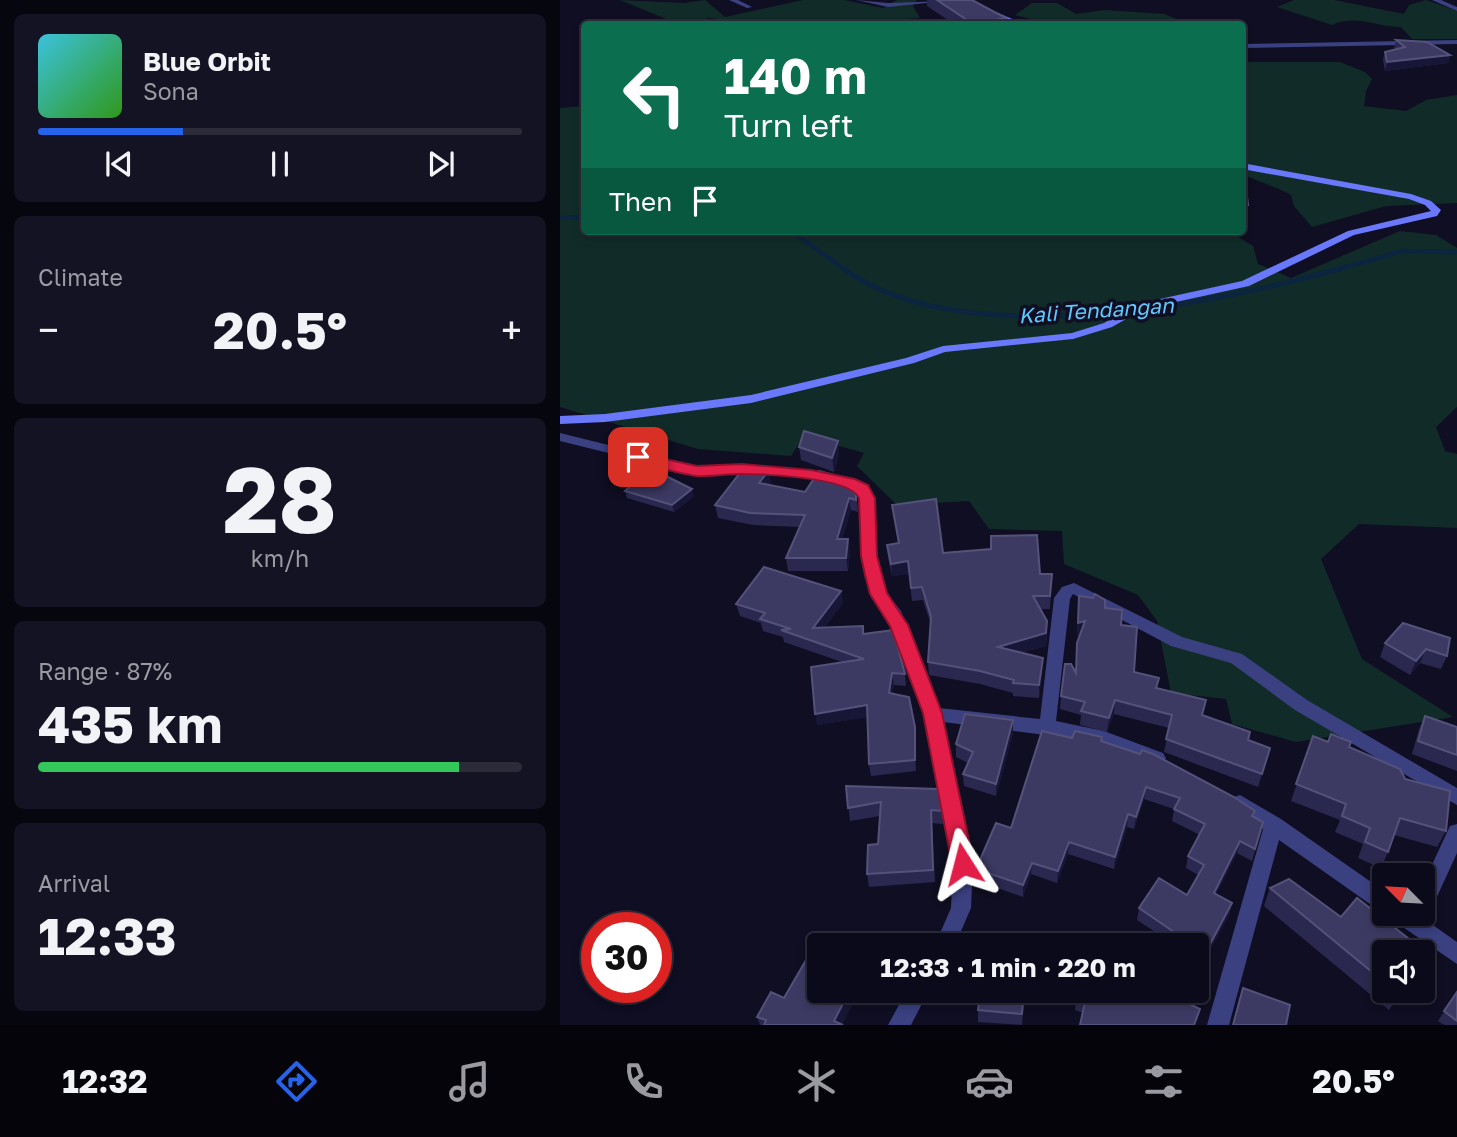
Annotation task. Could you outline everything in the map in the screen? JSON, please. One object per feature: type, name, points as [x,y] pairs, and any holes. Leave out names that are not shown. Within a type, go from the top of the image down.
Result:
[{"type":"street","points":[[732,0],[749,7]]},
{"type":"street","points":[[859,0],[888,5],[962,0],[1014,21]]},
{"type":"street","points":[[1435,0],[1457,9]]},
{"type":"street","points":[[1246,46],[1457,43]]},
{"type":"street","points":[[560,420],[617,416],[751,399],[910,361],[943,349],[1073,336],[1108,325],[1137,309],[1245,284],[1351,233],[1434,214],[1436,210],[1428,203],[1411,197],[1246,167]]},
{"type":"street","points":[[560,438],[697,471],[742,469],[811,474],[850,482],[863,489],[867,498],[869,556],[879,594],[893,611],[933,713],[963,864],[961,908],[950,933]]},
{"type":"street","points":[[1047,727],[1062,598],[1067,591],[1074,588],[1177,642],[1236,658],[1301,705],[1457,797]]},
{"type":"street","points":[[933,713],[1047,727],[1102,739],[1171,765]]},
{"type":"street","points":[[1226,795],[1372,894]]},
{"type":"street","points":[[1218,1025],[1274,825]]},
{"type":"street","points":[[1435,874],[1457,832]]},
{"type":"street","points":[[1427,926],[1457,954]]},
{"type":"street","points":[[899,1025],[912,1003]]},
{"type":"green space","points":[[620,0],[684,3],[705,0],[725,17],[803,0],[844,0],[883,8],[897,0],[917,0],[913,6],[920,18],[874,21],[736,21],[709,18],[671,21]]},
{"type":"green space","points":[[1294,0],[1334,0],[1404,14],[1409,5],[1426,0],[1457,11],[1457,39],[1412,39],[1401,27],[1358,21],[1332,25],[1277,7]]},
{"type":"green space","points":[[1032,3],[1057,3],[1076,14],[1104,10],[1164,14],[1182,21],[1039,21],[1015,15]]},
{"type":"green space","points":[[1246,60],[1248,62],[1340,62],[1365,72],[1372,79],[1366,91],[1364,106],[1406,111],[1426,100],[1457,95],[1457,203],[1386,206],[1312,227],[1294,206],[1291,195],[1246,175]]},
{"type":"green space","points":[[581,106],[581,235],[1220,235],[1238,237],[1253,246],[1258,264],[1291,278],[1400,231],[1436,235],[1457,248],[1457,407],[1436,427],[1445,451],[1457,454],[1457,528],[1359,524],[1321,559],[1362,659],[1453,717],[1296,742],[1232,724],[1226,699],[1171,693],[1157,621],[1138,595],[1064,564],[1062,531],[989,529],[969,501],[897,505],[857,466],[864,453],[804,436],[791,456],[698,449],[560,407],[560,108]]},
{"type":"building","points":[[937,0],[972,0],[1006,18],[968,21]]},
{"type":"building","points":[[1396,40],[1427,42],[1450,55],[1387,62],[1385,52],[1405,47]]},
{"type":"building","points":[[804,431],[838,441],[832,458],[799,447]]},
{"type":"building","points":[[746,465],[769,470],[759,483],[805,492],[819,471],[851,480],[856,489],[856,500],[849,498],[837,539],[848,539],[846,558],[786,558],[805,515],[750,513],[715,505]]},
{"type":"building","points":[[648,467],[692,489],[672,505],[625,491]]},
{"type":"building","points":[[936,499],[943,553],[991,549],[991,536],[1037,535],[1040,574],[1052,574],[1050,596],[1033,596],[1047,621],[1046,633],[998,647],[1043,658],[1039,685],[1013,683],[1014,680],[980,671],[928,662],[931,617],[922,587],[911,588],[908,561],[891,564],[887,545],[899,543],[892,505]]},
{"type":"building","points":[[764,567],[841,591],[813,628],[863,626],[863,634],[893,630],[905,674],[892,673],[889,693],[909,697],[915,727],[915,760],[869,764],[867,705],[815,714],[811,667],[864,659],[781,630],[791,629],[760,619],[765,613],[736,604]]},
{"type":"building","points":[[1095,594],[1105,600],[1105,608],[1122,610],[1121,625],[1137,627],[1134,672],[1159,678],[1156,688],[1206,700],[1202,715],[1250,732],[1248,740],[1270,748],[1262,774],[1166,739],[1172,715],[1115,700],[1109,718],[1081,711],[1085,702],[1061,696],[1065,664],[1071,664],[1076,673],[1077,643],[1085,621],[1078,623],[1079,596],[1093,598]]},
{"type":"building","points":[[1403,623],[1450,638],[1447,656],[1426,649],[1416,661],[1385,643]]},
{"type":"building","points":[[965,714],[1013,720],[996,784],[963,774],[973,752],[956,744]]},
{"type":"building","points":[[1425,716],[1457,727],[1457,755],[1418,741]]},
{"type":"building","points":[[1042,731],[1072,738],[1075,731],[1102,737],[1101,741],[1140,754],[1142,750],[1153,754],[1234,797],[1255,811],[1252,816],[1263,822],[1255,849],[1240,841],[1214,893],[1232,903],[1209,946],[1209,933],[1173,933],[1139,908],[1159,878],[1187,895],[1204,865],[1188,856],[1205,824],[1174,809],[1180,798],[1146,787],[1136,817],[1128,814],[1115,857],[1069,842],[1058,871],[1032,863],[1023,885],[976,869],[996,823],[1011,828]]},
{"type":"building","points":[[1331,734],[1351,742],[1349,747],[1400,769],[1405,779],[1450,791],[1446,831],[1400,818],[1388,852],[1365,842],[1370,828],[1342,816],[1346,804],[1296,784],[1313,736],[1328,742]]},
{"type":"building","points":[[846,786],[938,789],[942,811],[931,810],[933,870],[867,874],[868,845],[878,844],[881,802],[848,808]]},
{"type":"building","points":[[1289,879],[1341,917],[1357,898],[1372,910],[1372,926],[1392,926],[1410,940],[1372,940],[1372,972],[1270,888]]},
{"type":"building","points":[[806,960],[807,1003],[843,1003],[834,1021],[843,1025],[764,1025],[766,1020],[757,1017],[771,992],[784,998]]},
{"type":"building","points":[[1243,988],[1290,1005],[1286,1025],[1233,1025]]},
{"type":"building","points":[[1457,992],[1457,1021],[1444,1011]]},
{"type":"building","points":[[979,1003],[1023,1003],[1022,1014],[978,1010]]},
{"type":"building","points":[[1085,1003],[1187,1003],[1200,1009],[1194,1025],[1080,1025]]},
{"type":"waterway","name":"Kali Tendangan","points":[[560,218],[581,217]]},
{"type":"waterway","name":"Kali Tendangan","points":[[797,235],[845,269]]},
{"type":"waterway","name":"Kali Tendangan","points":[[1332,271],[1402,251],[1457,252]]},
{"type":"waterway","name":"Kali Tendangan","points":[[845,269],[893,295],[952,310],[1017,316],[1086,314],[1156,307],[1223,296],[1338,269]]},
{"type":"route","points":[[638,457],[697,471],[742,469],[811,474],[850,482],[863,489],[867,498],[869,556],[879,594],[893,611],[906,647],[920,674],[933,713],[963,864]]}]
